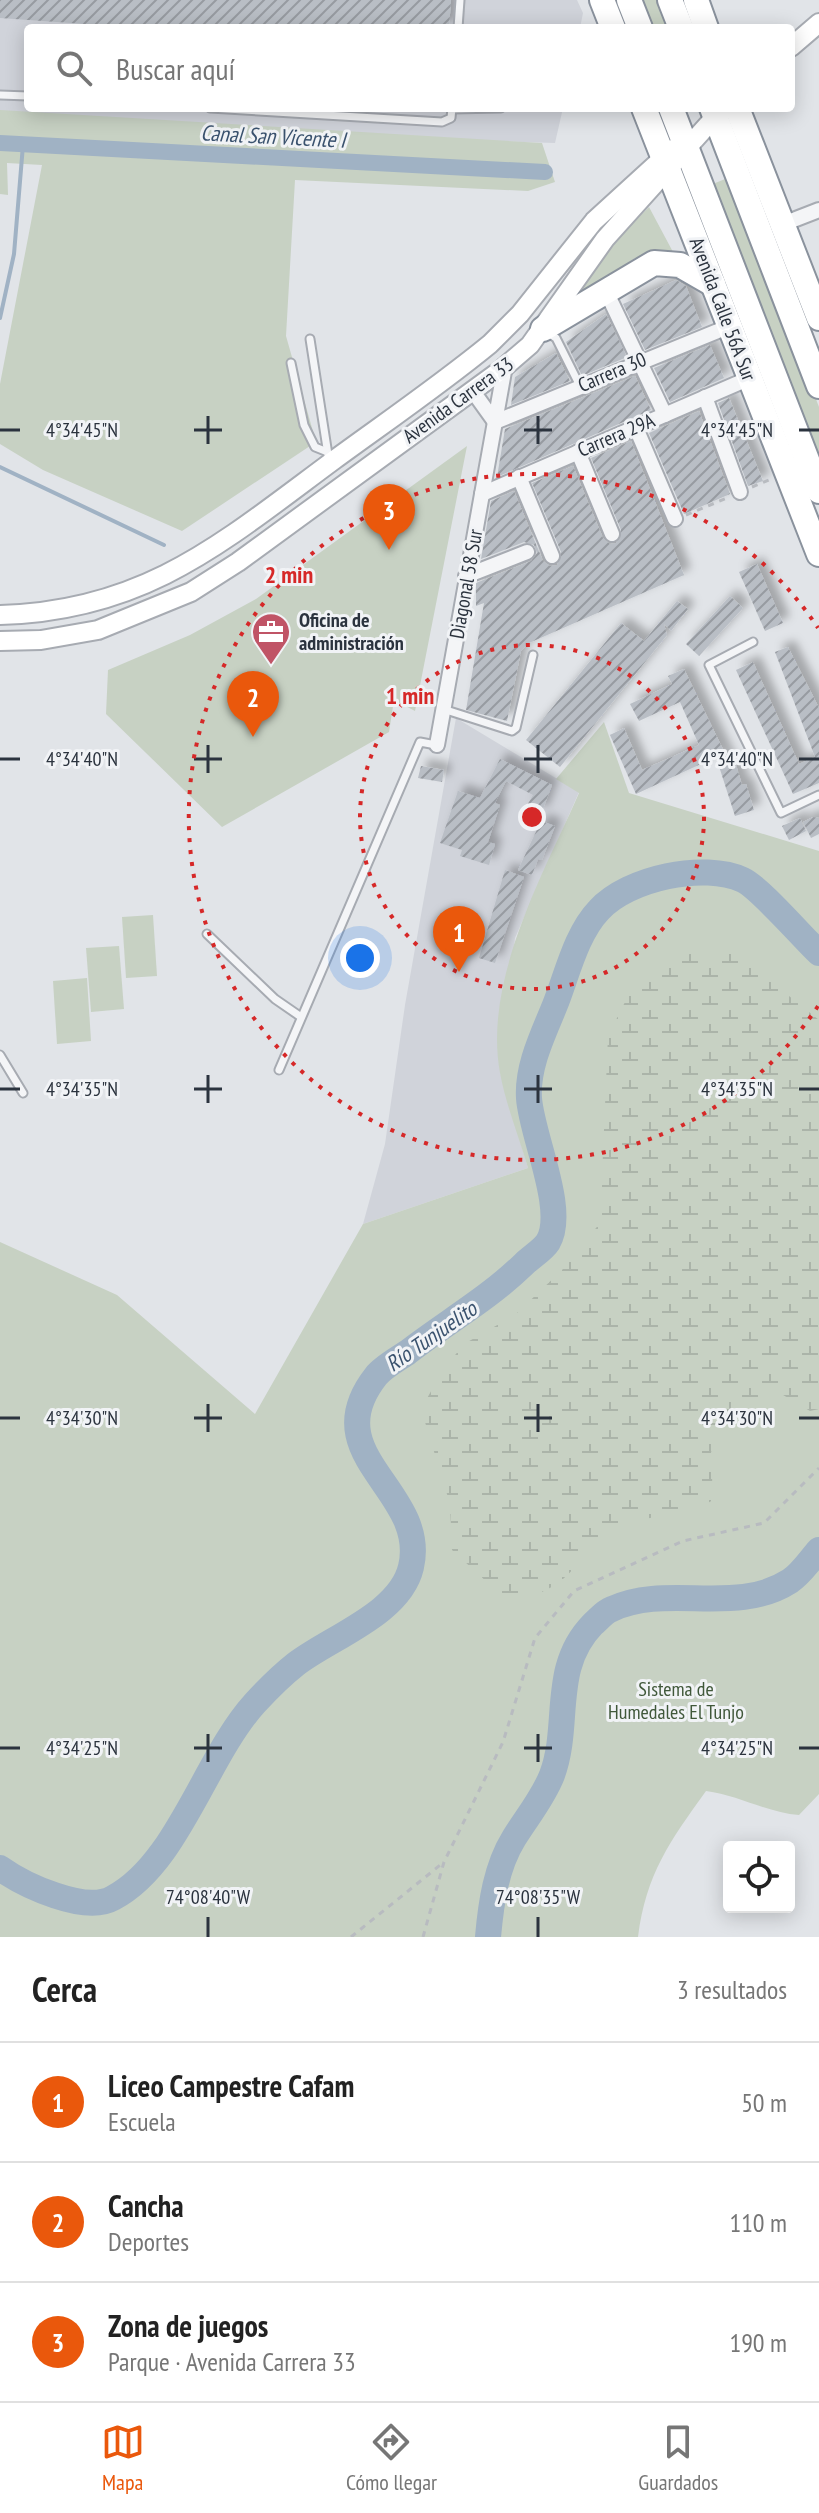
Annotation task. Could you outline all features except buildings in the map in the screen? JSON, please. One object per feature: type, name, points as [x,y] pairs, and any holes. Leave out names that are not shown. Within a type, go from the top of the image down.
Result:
[{"type":"highway","points":[[602,0],[611,24]]},
{"type":"highway","points":[[629,0],[638,24]]},
{"type":"highway","points":[[670,0],[679,24]]},
{"type":"highway","points":[[696,0],[705,24]]},
{"type":"highway","name":"Avenida Calle 56A Sur","points":[[646,112],[819,554]]},
{"type":"highway","name":"Avenida Calle 56A Sur","points":[[673,112],[819,491]]},
{"type":"highway","points":[[721,112],[783,224],[818,317],[819,377]]},
{"type":"highway","points":[[721,112],[819,386]]},
{"type":"highway","points":[[543,329],[645,266],[664,261],[680,265],[713,284]]},
{"type":"highway","points":[[776,443],[779,387]]},
{"type":"main road","points":[[795,44],[819,23]]},
{"type":"main road","name":"Avenida Carrera 33","points":[[0,641],[70,636],[129,620],[219,575],[505,366],[543,329],[605,239],[666,165],[718,112]]},
{"type":"main road","name":"Avenida Carrera 33","points":[[0,615],[88,605],[148,585],[192,562],[327,457],[456,370],[520,314],[594,221],[666,165]]},
{"type":"main road","points":[[505,366],[520,314]]},
{"type":"main road","points":[[456,370],[472,390]]},
{"type":"street","points":[[783,224],[819,210]]},
{"type":"street","points":[[605,289],[665,415]]},
{"type":"street","name":"Carrera 30","points":[[495,422],[730,326]]},
{"type":"street","name":"Diagonal 58 Sur","points":[[437,745],[505,366]]},
{"type":"street","name":"Carrera 29A","points":[[482,494],[750,378]]},
{"type":"street","points":[[472,390],[495,422]]},
{"type":"street","points":[[705,397],[740,492]]},
{"type":"street","points":[[636,428],[675,519]]},
{"type":"street","points":[[578,452],[612,534]]},
{"type":"street","points":[[519,477],[552,556]]},
{"type":"street","points":[[466,576],[527,552]]},
{"type":"lane","points":[[458,24],[460,0]]},
{"type":"lane","points":[[0,95],[24,96]]},
{"type":"lane","points":[[276,112],[442,122],[451,118],[452,112]]},
{"type":"lane","points":[[543,329],[556,338],[580,386]]},
{"type":"lane","points":[[310,339],[326,431],[327,457]]},
{"type":"lane","points":[[291,363],[308,434],[315,447],[327,457]]},
{"type":"lane","points":[[753,642],[709,665],[781,813],[819,795]]},
{"type":"lane","points":[[443,709],[512,731],[516,728],[533,655]]},
{"type":"lane","points":[[279,1070],[420,742],[437,745]]},
{"type":"lane","points":[[207,934],[275,999],[301,1017]]},
{"type":"lane","points":[[0,1055],[23,1093]]},
{"type":"path","points":[[423,1937],[444,1862],[503,1742],[535,1638],[574,1591],[683,1541],[764,1523],[819,1468]]},
{"type":"path","points":[[351,1937],[444,1862]]},
{"type":"shaded area","points":[[0,0],[577,0],[583,13],[581,24],[24,24],[24,112],[562,112],[555,143],[0,124]]},
{"type":"shaded area","points":[[456,718],[579,792],[515,938],[500,1072],[528,1168],[363,1224],[385,1144],[405,1005]]},
{"type":"green space","points":[[640,0],[661,0],[670,24],[649,24]]},
{"type":"green space","points":[[0,110],[542,143],[555,182],[528,191],[295,180],[286,336],[316,442],[182,531],[43,470],[0,444],[0,384],[42,165],[7,163],[8,195],[0,194]]},
{"type":"green space","points":[[730,177],[819,407],[819,467],[708,186]]},
{"type":"green space","points":[[649,207],[673,252],[635,258],[573,301],[616,240]]},
{"type":"green space","points":[[467,446],[415,711],[394,700],[389,732],[222,827],[106,714],[108,670],[190,635],[256,599]]},
{"type":"green space","name":"Sistema de Humedales El Tunjo","points":[[604,722],[629,793],[819,851],[819,1794],[799,1815],[706,1791],[681,1826],[654,1876],[638,1937],[0,1937],[0,1242],[117,1295],[255,1414],[363,1224],[528,1168],[500,1073],[497,1038],[500,1002],[520,929],[579,793],[556,779]]},
{"type":"green space","points":[[153,915],[157,976],[126,978],[122,917]]},
{"type":"green space","points":[[119,946],[124,1009],[91,1012],[86,948]]},
{"type":"green space","points":[[747,951],[784,992],[819,1020],[819,1409],[810,1411],[773,1389],[734,1414],[711,1452],[713,1500],[691,1510],[618,1528],[601,1540],[558,1583],[513,1606],[452,1550],[450,1504],[421,1409],[443,1370],[464,1344],[515,1315],[563,1269],[600,1223],[608,1036],[632,988],[693,952]]},
{"type":"green space","points":[[87,978],[91,1041],[57,1044],[53,981]]},
{"type":"waterway","name":"Canal San Vicente I","points":[[0,143],[545,172]]},
{"type":"waterway","points":[[0,318],[14,254],[23,145]]},
{"type":"waterway","points":[[0,467],[164,545]]},
{"type":"waterway","name":"Río Tunjuelito","points":[[0,1868],[39,1889],[87,1902],[113,1898],[136,1882],[156,1861],[173,1836],[237,1726],[255,1703],[296,1664],[379,1611],[404,1584],[411,1567],[412,1540],[404,1516],[364,1451],[357,1429],[360,1404],[383,1369],[497,1288],[548,1242],[553,1228],[551,1192],[531,1113],[529,1086],[537,1051],[573,955],[584,931],[599,910],[628,889],[667,876],[688,873],[727,875],[743,880],[760,893],[819,953]]},
{"type":"waterway","name":"Río Tunjuelito","points":[[488,1937],[499,1873],[508,1849],[552,1775],[571,1659],[593,1624],[609,1610],[633,1602],[724,1598],[769,1591],[794,1578],[819,1550]]},
{"type":"place","name":"Zona de juegos","points":[[389,550]]},
{"type":"place","name":"Oficina de administración","points":[[271,666]]},
{"type":"place","name":"Cancha","points":[[253,737]]},
{"type":"place","name":"Liceo Campestre Cafam","points":[[459,972]]}]
